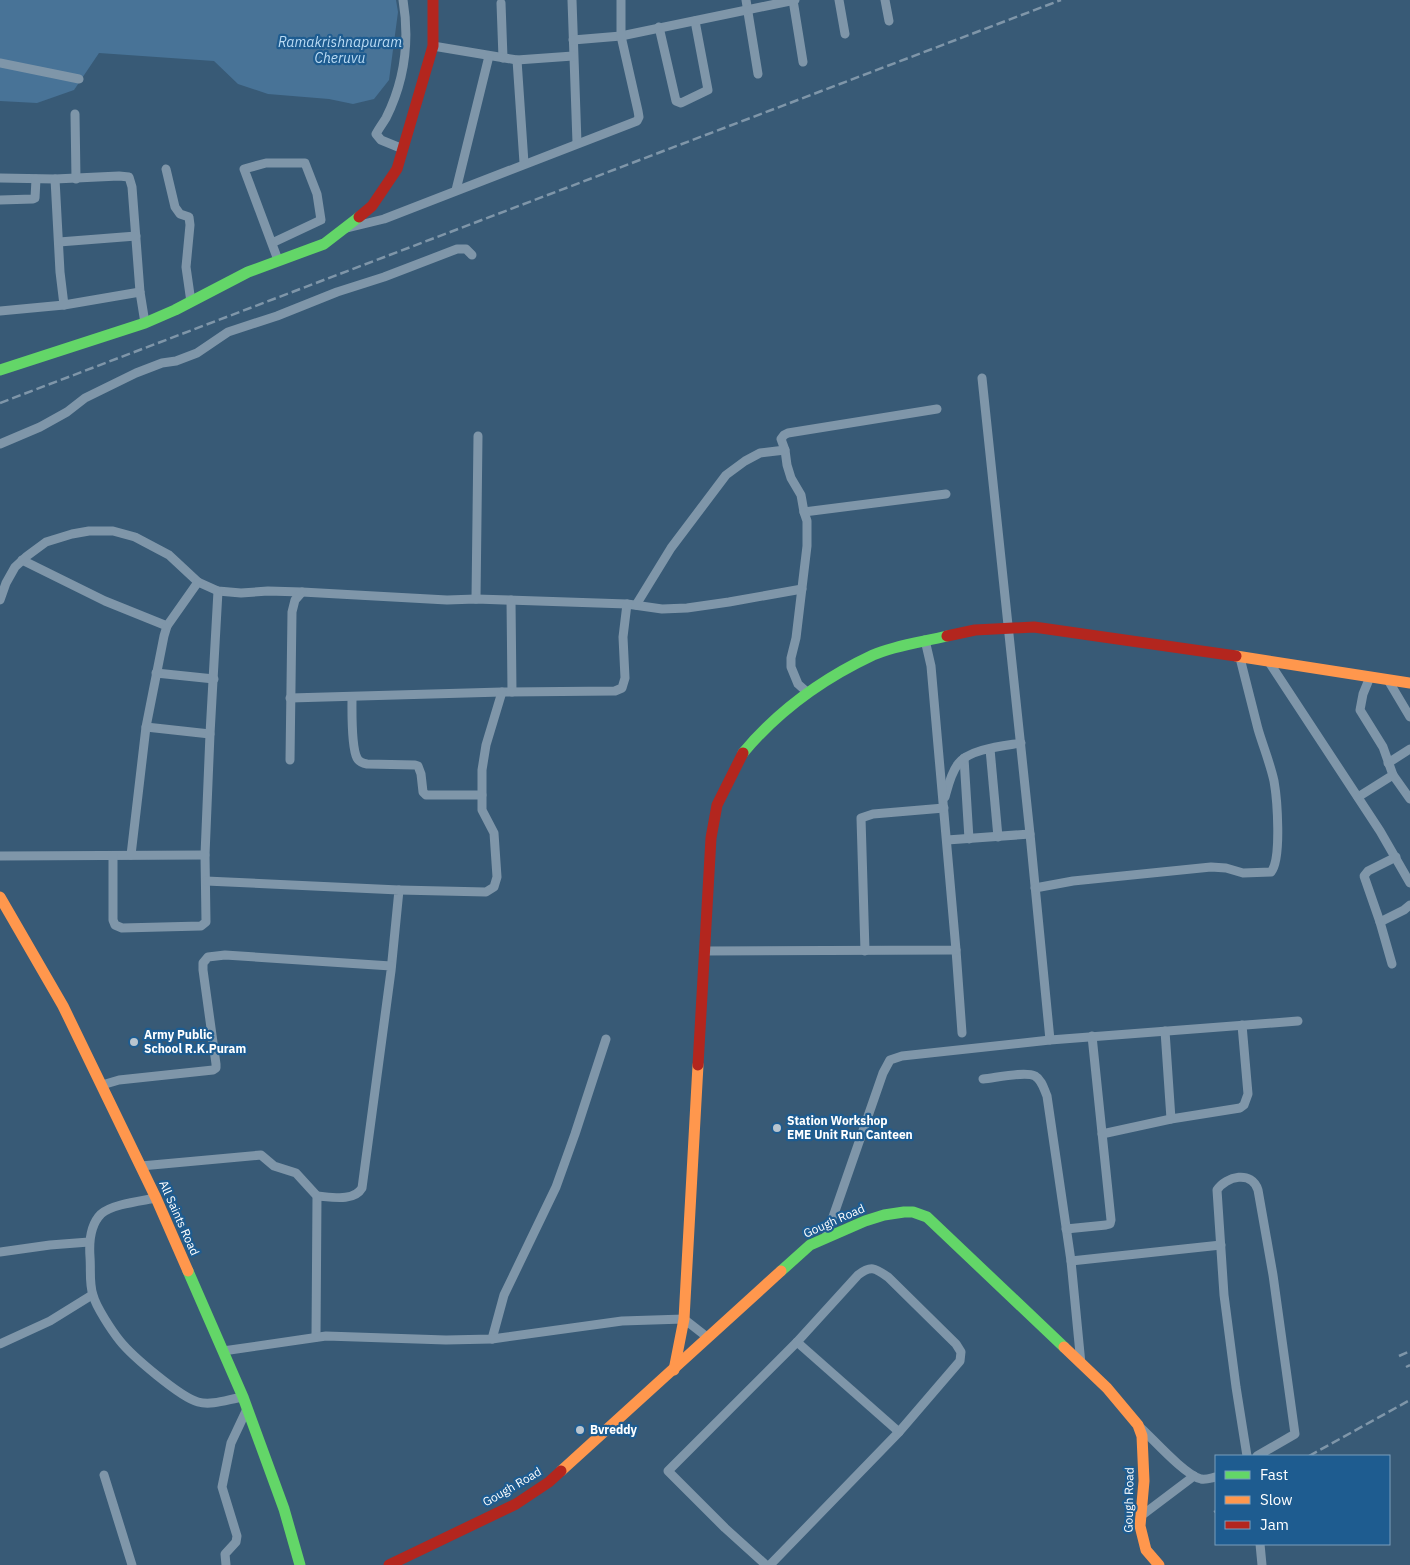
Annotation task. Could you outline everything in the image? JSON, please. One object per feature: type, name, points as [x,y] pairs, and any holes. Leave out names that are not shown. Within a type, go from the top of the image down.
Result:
[{"type":"street","points":[[403,0],[406,58],[403,73],[386,118],[376,134],[380,140],[403,149]]},
{"type":"street","points":[[0,370],[145,322],[191,302],[248,272],[324,244],[372,206],[397,169],[403,149],[433,46],[433,0]]},
{"type":"street","points":[[572,0],[576,143]]},
{"type":"street","points":[[346,228],[384,218],[637,120],[639,117],[621,36],[621,0]]},
{"type":"street","points":[[746,0],[758,74]]},
{"type":"street","points":[[573,40],[621,36],[794,0],[803,62]]},
{"type":"street","points":[[839,0],[845,34]]},
{"type":"street","points":[[885,0],[889,21]]},
{"type":"street","points":[[501,3],[503,58]]},
{"type":"street","points":[[659,27],[676,101],[681,103],[708,90],[695,20]]},
{"type":"street","points":[[433,46],[517,60],[573,56]]},
{"type":"street","points":[[456,190],[489,56]]},
{"type":"street","points":[[517,60],[524,163]]},
{"type":"street","points":[[0,63],[79,79]]},
{"type":"street","points":[[75,114],[76,178]]},
{"type":"street","points":[[272,243],[320,220],[317,194],[305,163],[266,163],[244,169],[278,260]]},
{"type":"street","points":[[166,169],[175,207],[180,214],[189,217],[186,267],[191,302]]},
{"type":"street","points":[[0,178],[129,177],[132,188],[140,292],[145,322]]},
{"type":"street","points":[[0,200],[34,199],[36,179]]},
{"type":"street","points":[[55,179],[64,305]]},
{"type":"street","points":[[59,242],[136,236]]},
{"type":"street","points":[[0,444],[40,427],[67,412],[85,398],[136,373],[197,353],[228,332],[278,316],[337,292],[384,277],[457,249],[466,249],[472,254]]},
{"type":"street","points":[[0,311],[64,305],[140,292]]},
{"type":"street","points":[[982,378],[1050,1040]]},
{"type":"street","points":[[807,692],[798,684],[791,667],[807,546],[806,521],[801,495],[786,465],[785,450],[781,439],[788,433],[937,409]]},
{"type":"street","points":[[476,599],[478,436]]},
{"type":"street","points":[[290,698],[615,691],[622,688],[625,678],[624,637],[631,604],[726,475],[760,453],[785,450]]},
{"type":"street","points":[[804,512],[946,494]]},
{"type":"street","points":[[0,600],[3,580],[22,560],[46,542],[89,531],[113,531],[135,537],[169,555],[198,582],[218,591],[241,593],[268,591],[447,600],[476,599],[631,604],[662,609],[687,608],[802,589]]},
{"type":"street","points":[[22,560],[105,601],[167,626]]},
{"type":"street","points":[[131,855],[146,727],[167,626],[198,582]]},
{"type":"street","points":[[113,856],[113,920],[118,928],[201,926],[206,922],[205,855],[218,591]]},
{"type":"street","points":[[290,760],[292,612],[295,600],[302,592]]},
{"type":"street","points":[[511,600],[512,692]]},
{"type":"street","points":[[674,1370],[684,1319],[711,838],[717,805],[743,752],[764,729],[807,692],[874,655],[925,640],[975,630],[1034,627],[1077,632],[1410,684]]},
{"type":"street","points":[[925,640],[931,666],[962,1033]]},
{"type":"street","points":[[1035,888],[1211,867],[1226,868],[1243,873],[1271,872],[1274,868],[1277,853],[1277,818],[1273,780],[1240,658]]},
{"type":"street","points":[[1269,662],[1358,797],[1410,883]]},
{"type":"street","points":[[156,673],[214,679]]},
{"type":"street","points":[[1370,677],[1363,694],[1360,710],[1383,747],[1392,775],[1410,799]]},
{"type":"street","points":[[1388,680],[1410,717]]},
{"type":"street","points":[[206,882],[486,892],[494,887],[497,877],[494,833],[482,810],[482,770],[486,745],[502,692]]},
{"type":"street","points":[[352,697],[354,749],[360,762],[418,766],[423,792],[426,795],[482,795]]},
{"type":"street","points":[[146,727],[210,734]]},
{"type":"street","points":[[944,805],[951,777],[957,765],[964,758],[990,748],[1021,743]]},
{"type":"street","points":[[990,748],[998,837]]},
{"type":"street","points":[[1388,763],[1410,749]]},
{"type":"street","points":[[964,758],[969,839]]},
{"type":"street","points":[[1358,797],[1392,775]]},
{"type":"street","points":[[865,951],[860,828],[862,818],[872,814],[944,805]]},
{"type":"street","points":[[947,840],[1030,834]]},
{"type":"street","points":[[0,856],[205,855]]},
{"type":"street","points":[[1392,964],[1364,876],[1368,871],[1396,858]]},
{"type":"street","points":[[317,1196],[353,1196],[359,1194],[362,1188],[399,890]]},
{"type":"street","name":"All Saints Road","points":[[0,897],[63,1006],[156,1198],[243,1397],[284,1509],[300,1565]]},
{"type":"street","points":[[1380,922],[1410,905]]},
{"type":"street","points":[[704,951],[956,950]]},
{"type":"street","points":[[102,1085],[119,1080],[213,1070],[216,1068],[203,970],[203,963],[208,957],[224,955],[391,966]]},
{"type":"street","points":[[826,1237],[883,1072],[890,1060],[902,1056],[1050,1040],[1298,1021]]},
{"type":"street","points":[[1102,1134],[1171,1119],[1240,1108],[1244,1105],[1248,1094],[1242,1025]]},
{"type":"street","points":[[1165,1031],[1171,1119]]},
{"type":"street","points":[[1066,1229],[1106,1226],[1110,1224],[1111,1220],[1092,1036]]},
{"type":"street","points":[[492,1339],[504,1295],[556,1187],[576,1134],[606,1039]]},
{"type":"street","points":[[983,1079],[1028,1074],[1036,1077],[1042,1083],[1047,1096],[1071,1261],[1081,1364]]},
{"type":"street","points":[[141,1166],[261,1155],[274,1166],[296,1173],[317,1196],[316,1337]]},
{"type":"street","points":[[1247,1455],[1227,1313],[1217,1190],[1222,1182],[1228,1179],[1240,1178],[1252,1179],[1258,1190],[1273,1275],[1295,1434],[1259,1455]]},
{"type":"street","points":[[156,1198],[122,1206],[102,1214],[95,1222],[89,1242],[92,1295],[112,1330],[122,1343],[166,1382],[184,1395],[197,1402],[207,1403],[243,1397]]},
{"type":"street","name":"Gough Road","points":[[389,1565],[516,1504],[549,1482],[810,1245],[865,1221],[884,1215],[904,1212],[912,1212],[928,1217],[1107,1388],[1138,1425],[1142,1436],[1144,1481],[1140,1526],[1146,1550],[1159,1565]]},
{"type":"street","points":[[0,1252],[89,1242]]},
{"type":"street","points":[[1071,1261],[1221,1245]]},
{"type":"street","points":[[766,1565],[668,1472],[797,1342],[858,1274],[865,1269],[878,1270],[888,1277],[956,1344],[961,1352],[960,1361],[899,1432],[770,1565]]},
{"type":"street","points":[[0,1344],[50,1321],[92,1295]]},
{"type":"street","points":[[223,1351],[316,1337],[492,1339],[622,1320],[684,1319],[707,1338]]},
{"type":"street","points":[[797,1342],[899,1432]]},
{"type":"street","points":[[226,1565],[225,1554],[236,1542],[237,1536],[222,1486],[229,1448],[247,1409]]},
{"type":"street","points":[[1138,1425],[1178,1464],[1194,1476],[1200,1479],[1215,1477]]},
{"type":"street","points":[[104,1475],[132,1565]]},
{"type":"street","points":[[1141,1516],[1194,1476]]},
{"type":"street","points":[[1260,1545],[1262,1565]]},
{"type":"water","name":"Ramakrishnapuram Cheruvu","points":[[0,0],[396,0],[398,12],[389,80],[374,99],[353,104],[329,99],[268,94],[238,84],[214,61],[99,53],[74,90],[37,103],[0,101]]},
{"type":"railway","points":[[0,403],[1061,0]]},
{"type":"railway","points":[[1399,1356],[1410,1351]]},
{"type":"railway","points":[[1406,1367],[1410,1365]]},
{"type":"railway","points":[[1311,1455],[1410,1400]]},
{"type":"traffic: fast","points":[[0,370],[145,323],[175,310],[248,272],[324,244],[359,217]]},
{"type":"traffic: fast","points":[[743,753],[771,723],[803,697],[837,674],[873,655],[900,646],[947,636]]},
{"type":"traffic: fast","points":[[781,1271],[810,1245],[865,1221],[884,1215],[913,1212],[927,1217],[1064,1347]]},
{"type":"traffic: fast","points":[[188,1271],[243,1397],[284,1509],[300,1565]]},
{"type":"traffic: slow","points":[[1236,656],[1410,683]]},
{"type":"traffic: slow","points":[[0,897],[63,1006],[156,1198],[188,1271]]},
{"type":"traffic: slow","points":[[674,1370],[684,1319],[698,1065]]},
{"type":"traffic: slow","points":[[561,1471],[781,1271]]},
{"type":"traffic: slow","points":[[1064,1347],[1107,1388],[1138,1425],[1142,1436],[1144,1481],[1140,1526],[1146,1550],[1159,1565]]},
{"type":"traffic: jam","points":[[359,217],[372,206],[397,169],[433,46],[433,0]]},
{"type":"traffic: jam","points":[[947,636],[975,630],[1034,627],[1236,656]]},
{"type":"traffic: jam","points":[[698,1065],[711,838],[717,805],[743,753]]},
{"type":"traffic: jam","points":[[389,1565],[516,1504],[549,1482],[561,1471]]},
{"type":"place","name":"Army Public School R.K.Puram","points":[[134,1042]]},
{"type":"place","name":"Station Workshop EME Unit Run Canteen","points":[[777,1128]]},
{"type":"place","name":"Bvreddy","points":[[580,1430]]}]
